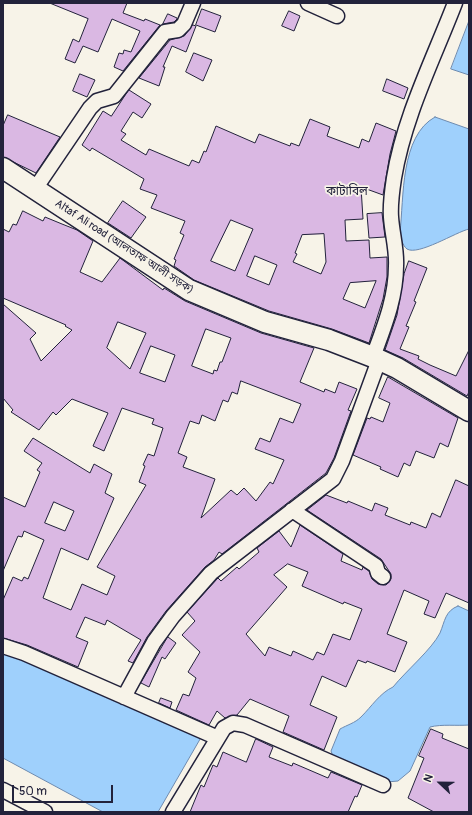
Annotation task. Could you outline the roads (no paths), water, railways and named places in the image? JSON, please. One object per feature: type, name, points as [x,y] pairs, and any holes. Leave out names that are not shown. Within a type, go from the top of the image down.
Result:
[{"type":"main road","name":"Altaf Ali road (আলতাফ আলী সড়ক)","points":[[3,168],[196,293],[264,322],[329,340],[376,358],[397,368],[469,411]]},
{"type":"street","points":[[35,189],[90,108],[97,102],[114,96],[165,32],[178,30],[184,24],[193,3]]},
{"type":"street","points":[[308,3],[336,16]]},
{"type":"street","points":[[124,697],[154,642],[173,616],[211,573],[333,479],[338,472],[376,358],[395,290],[396,264],[391,216],[391,200],[399,153],[412,112],[455,3]]},
{"type":"street","points":[[292,510],[376,566],[378,573],[383,577]]},
{"type":"street","points":[[3,646],[24,653],[218,738]]},
{"type":"street","points":[[174,812],[218,738],[228,725],[240,723],[384,785]]},
{"type":"street","points":[[3,790],[45,812]]},
{"type":"water","points":[[469,21],[469,75],[451,69]]},
{"type":"water","points":[[435,117],[469,129],[469,229],[428,247],[412,250],[407,249],[404,246],[400,232],[406,169],[415,138],[424,126]]},
{"type":"water","points":[[458,606],[469,611],[469,725],[444,725],[430,727],[410,771],[398,781],[387,782],[333,756],[331,751],[340,729],[359,719],[380,696],[393,687],[431,646],[440,633],[444,621],[450,611]]},
{"type":"water","points":[[3,650],[203,734],[158,812],[103,812],[3,758]]},
{"type":"district","name":"কাটাবিল","points":[[347,192]]}]
